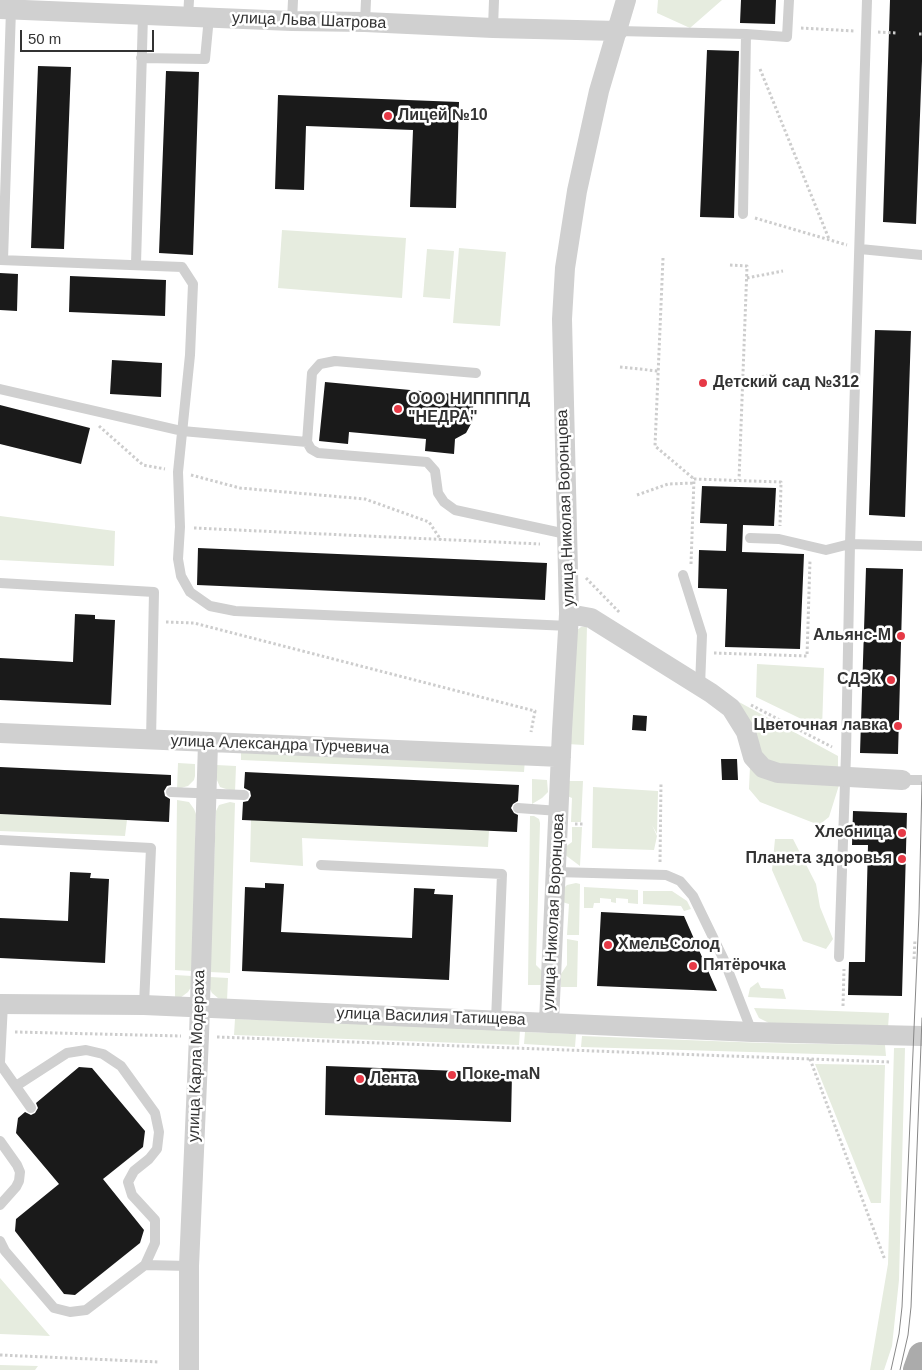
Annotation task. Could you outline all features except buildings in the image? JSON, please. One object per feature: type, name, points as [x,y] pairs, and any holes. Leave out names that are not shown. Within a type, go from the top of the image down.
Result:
[{"type":"main road","points":[[917,1370],[922,1356]]},
{"type":"street","name":"улица Николая Воронцова","points":[[550,1022],[561,757],[569,620],[562,319],[565,268],[577,191],[597,100],[626,0]]},
{"type":"street","name":"улица Льва Шатрова","points":[[6,9],[60,5],[143,15],[188,8],[209,18],[618,31]]},
{"type":"street","points":[[569,620],[591,618],[700,686],[731,708],[746,732],[753,757],[763,768],[778,773],[912,780]]},
{"type":"street","name":"улица Александра Турчевича","points":[[0,732],[208,743],[561,757]]},
{"type":"street","name":"улица Карла Модераха","points":[[190,1370],[189,1266],[199,1036],[208,743]]},
{"type":"street","name":"улица Василия Татищева","points":[[2,1004],[144,1005],[752,1032],[922,1036]]},
{"type":"lane","points":[[292,22],[293,0]]},
{"type":"lane","points":[[365,22],[366,0]]},
{"type":"lane","points":[[493,28],[494,0]]},
{"type":"lane","points":[[618,31],[746,34],[787,37],[789,0]]},
{"type":"lane","points":[[839,957],[846,754],[850,544],[868,0]]},
{"type":"lane","points":[[6,9],[2,260],[182,267],[193,284],[190,355],[178,472],[180,528],[178,559],[181,576],[190,592],[210,606],[235,611],[569,620]]},
{"type":"lane","points":[[136,264],[143,15]]},
{"type":"lane","points":[[141,58],[206,59],[209,18]]},
{"type":"lane","points":[[743,214],[746,34]]},
{"type":"lane","points":[[860,249],[922,254]]},
{"type":"lane","points":[[476,373],[335,361],[320,364],[312,373],[307,442],[310,449],[318,453],[427,462],[435,471],[438,493],[444,502],[455,510],[566,539]]},
{"type":"lane","points":[[0,389],[182,431],[307,442]]},
{"type":"lane","points":[[750,538],[779,539],[826,550],[850,544],[922,546]]},
{"type":"lane","points":[[683,575],[702,634],[700,686]]},
{"type":"lane","points":[[0,584],[154,592],[150,740]]},
{"type":"lane","points":[[170,792],[244,795]]},
{"type":"lane","points":[[518,808],[559,811]]},
{"type":"lane","points":[[0,840],[151,848],[144,1005]]},
{"type":"lane","points":[[321,864],[502,874],[496,1020]]},
{"type":"lane","points":[[556,872],[659,875],[672,876],[680,881],[692,896],[724,960],[752,1032]]},
{"type":"lane","points":[[2,1004],[0,1063],[31,1108]]},
{"type":"lane","points":[[0,1241],[5,1251],[54,1308],[70,1312],[86,1310],[144,1265],[155,1243],[155,1220],[132,1195],[128,1182],[134,1171],[157,1149],[159,1132],[155,1113],[121,1066],[103,1054],[86,1050],[67,1054],[16,1086]]},
{"type":"lane","points":[[0,1141],[20,1172],[16,1187],[0,1205]]},
{"type":"lane","points":[[144,1265],[189,1266]]},
{"type":"path","points":[[788,27],[867,31]]},
{"type":"path","points":[[746,34],[829,239]]},
{"type":"path","points":[[743,214],[860,249]]},
{"type":"path","points":[[662,258],[655,446],[694,481],[691,572],[683,575]]},
{"type":"path","points":[[730,265],[747,266],[739,480]]},
{"type":"path","points":[[747,278],[783,271]]},
{"type":"path","points":[[620,367],[658,371]]},
{"type":"path","points":[[743,383],[775,373]]},
{"type":"path","points":[[77,407],[143,465],[240,488],[365,499],[428,522],[442,540]]},
{"type":"path","points":[[637,495],[668,484],[694,481],[739,480],[781,482],[779,539]]},
{"type":"path","points":[[180,528],[442,540],[566,539]]},
{"type":"path","points":[[701,653],[807,656],[810,546]]},
{"type":"path","points":[[584,576],[623,616]]},
{"type":"path","points":[[154,621],[194,623],[535,711],[531,732]]},
{"type":"path","points":[[750,704],[846,754]]},
{"type":"path","points":[[659,875],[661,782]]},
{"type":"path","points":[[914,959],[915,939]]},
{"type":"path","points":[[839,957],[844,964],[843,1006]]},
{"type":"path","points":[[2,1031],[199,1036],[891,1062]]},
{"type":"path","points":[[810,1059],[885,1260]]},
{"type":"path","points":[[0,1355],[159,1362]]},
{"type":"shaded area","points":[[658,0],[722,0],[690,28],[657,13]]},
{"type":"shaded area","points":[[282,230],[406,238],[402,298],[278,288]]},
{"type":"shaded area","points":[[459,248],[506,252],[500,326],[453,323]]},
{"type":"shaded area","points":[[427,249],[454,251],[450,299],[423,297]]},
{"type":"shaded area","points":[[0,516],[115,531],[114,566],[0,560]]},
{"type":"shaded area","points":[[587,626],[584,745],[567,744],[576,631],[581,627]]},
{"type":"shaded area","points":[[757,664],[824,668],[822,729],[756,697]]},
{"type":"shaded area","points":[[739,702],[838,756],[838,774],[775,769],[759,752]]},
{"type":"shaded area","points":[[241,748],[525,759],[524,772],[241,760]]},
{"type":"shaded area","points":[[178,763],[195,764],[195,776],[188,786],[177,789]]},
{"type":"shaded area","points":[[216,765],[236,766],[235,792],[220,787],[216,778]]},
{"type":"shaded area","points":[[750,766],[840,782],[829,817],[819,825],[760,802],[749,789]]},
{"type":"shaded area","points":[[532,779],[547,780],[548,792],[532,804]]},
{"type":"shaded area","points":[[566,781],[583,781],[581,822],[571,822],[572,798],[565,795]]},
{"type":"shaded area","points":[[593,787],[658,791],[657,834],[652,825],[657,836],[654,850],[592,848]]},
{"type":"shaded area","points":[[177,800],[189,802],[196,814],[192,971],[175,970]]},
{"type":"shaded area","points":[[230,802],[235,803],[230,973],[210,972],[216,811],[219,805]]},
{"type":"shaded area","points":[[0,814],[127,820],[125,836],[0,831]]},
{"type":"shaded area","points":[[530,816],[539,819],[540,823],[536,965],[544,973],[543,985],[528,985]]},
{"type":"shaded area","points":[[251,820],[489,831],[488,847],[302,838],[303,866],[250,862]]},
{"type":"shaded area","points":[[572,827],[582,827],[580,866],[564,854],[564,848],[572,842]]},
{"type":"shaded area","points":[[775,839],[793,839],[816,884],[820,907],[833,939],[826,949],[803,941],[772,870]]},
{"type":"shaded area","points":[[580,884],[579,935],[567,935],[569,904],[562,902],[563,889],[567,885]]},
{"type":"shaded area","points":[[584,887],[638,890],[638,904],[628,903],[628,899],[616,898],[616,903],[611,902],[611,899],[600,898],[600,903],[594,903],[593,908],[584,908]]},
{"type":"shaded area","points":[[643,891],[672,891],[687,901],[691,909],[684,911],[681,906],[643,904]]},
{"type":"shaded area","points":[[567,939],[578,941],[577,987],[561,987],[561,974],[567,965]]},
{"type":"shaded area","points":[[175,975],[192,976],[191,987],[180,998],[175,998]]},
{"type":"shaded area","points":[[210,977],[228,978],[227,1001],[218,998],[212,993]]},
{"type":"shaded area","points":[[758,982],[761,988],[783,989],[786,999],[748,997],[750,988]]},
{"type":"shaded area","points":[[754,1008],[889,1013],[888,1028],[769,1023],[759,1018]]},
{"type":"shaded area","points":[[235,1019],[520,1030],[519,1045],[234,1035]]},
{"type":"shaded area","points":[[525,1032],[576,1034],[575,1047],[524,1044]]},
{"type":"shaded area","points":[[582,1036],[764,1043],[885,1045],[886,1056],[581,1047]]},
{"type":"shaded area","points":[[894,1048],[905,1048],[899,1280],[892,1346],[884,1370],[870,1370],[888,1264]]},
{"type":"shaded area","points":[[815,1064],[885,1065],[881,1203],[871,1203]]},
{"type":"shaded area","points":[[0,1278],[50,1336],[0,1334]]},
{"type":"shaded area","points":[[0,1365],[38,1366],[35,1370],[0,1370]]},
{"type":"tram line","points":[[891,1370],[899,1334],[902,1307],[919,913],[922,782]]},
{"type":"tram line","points":[[900,1370],[908,1335],[911,1307],[922,1018]]},
{"type":"place","name":"Лицей №10","points":[[388,116]]},
{"type":"place","name":"Детский сад №312","points":[[703,383]]},
{"type":"place","name":"ООО НИППППД \"НЕДРА\"","points":[[398,409]]},
{"type":"place","name":"Альянс-М","points":[[901,636]]},
{"type":"place","name":"СДЭК","points":[[891,680]]},
{"type":"place","name":"Цветочная лавка","points":[[898,726]]},
{"type":"place","name":"Хлебница","points":[[902,833]]},
{"type":"place","name":"Планета здоровья","points":[[902,859]]},
{"type":"place","name":"ХмельСолод","points":[[608,945]]},
{"type":"place","name":"Пятёрочка","points":[[693,966]]},
{"type":"place","name":"Поке-maN","points":[[452,1075]]},
{"type":"place","name":"Лента","points":[[360,1079]]}]
